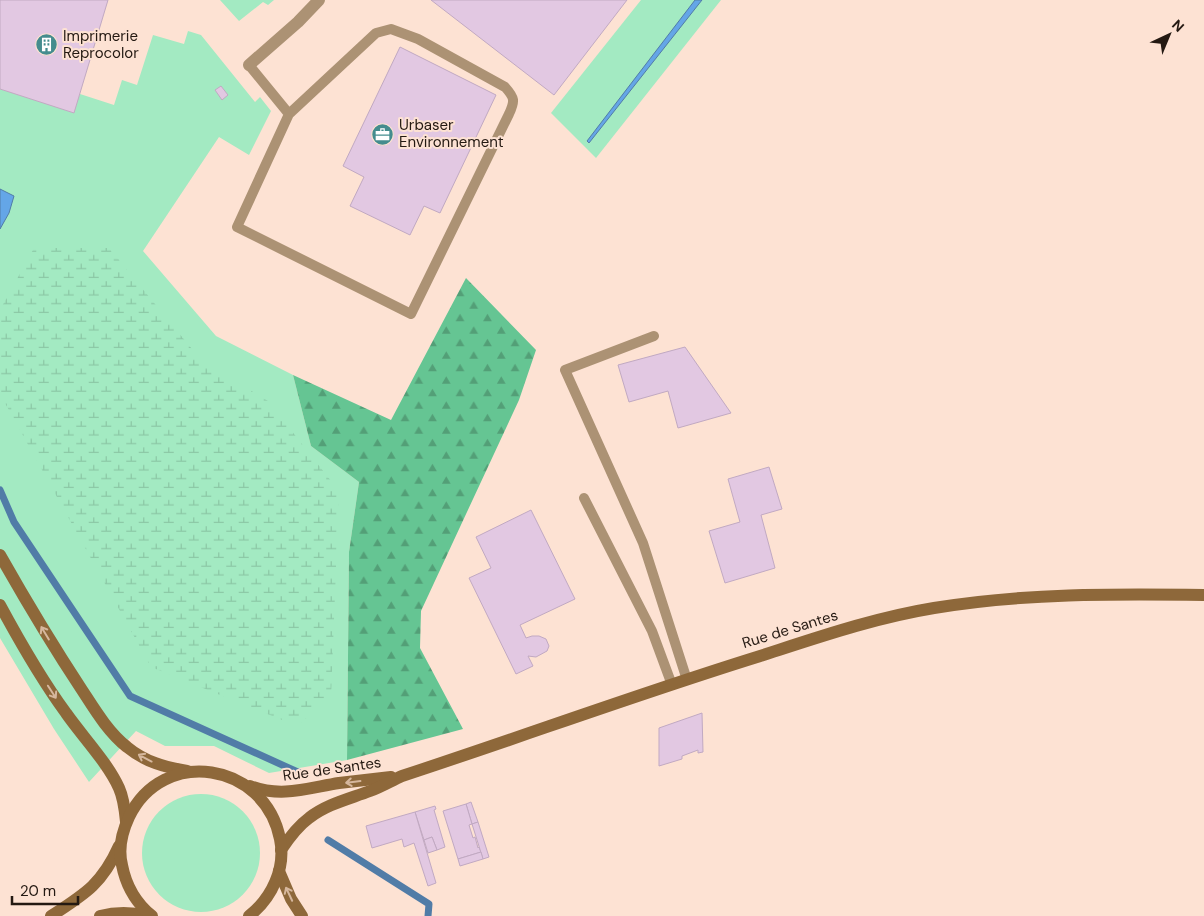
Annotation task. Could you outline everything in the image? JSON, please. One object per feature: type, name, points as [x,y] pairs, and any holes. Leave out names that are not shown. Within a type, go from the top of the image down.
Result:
[{"type":"street","points":[[249,65],[298,22],[319,0]]},
{"type":"street","points":[[0,555],[73,677],[115,736],[143,758],[159,765],[192,772]]},
{"type":"street","name":"Rue de Santes","points":[[281,850],[302,824],[319,811],[402,776],[718,669],[849,628],[910,612],[1030,596],[1157,594],[1204,596]]},
{"type":"street","points":[[0,605],[45,682],[113,776],[123,799],[126,822]]},
{"type":"street","points":[[51,916],[83,894],[105,872],[121,841],[126,822],[135,805],[148,791],[173,776],[192,772]]},
{"type":"street","name":"Rue de Santes","points":[[192,772],[211,772],[267,791],[289,792],[402,776]]},
{"type":"street","points":[[239,781],[261,798],[272,814],[281,850],[276,880],[267,897],[249,916]]},
{"type":"street","points":[[121,841],[121,861],[125,880],[134,897],[152,916]]},
{"type":"street","points":[[279,871],[291,899],[302,916]]},
{"type":"street","points":[[100,916],[126,912],[148,916]]},
{"type":"lane","points":[[392,29],[418,40],[505,87],[512,95],[514,103],[509,114],[411,314],[238,227],[289,114],[376,33],[392,29]]},
{"type":"lane","points":[[249,65],[289,114]]},
{"type":"lane","points":[[654,336],[565,370],[643,543],[687,680]]},
{"type":"lane","points":[[584,498],[652,631],[672,685]]},
{"type":"green space","points":[[220,0],[274,0],[268,5],[263,2],[239,21]]},
{"type":"green space","points":[[641,0],[721,0],[596,158],[551,113]]},
{"type":"green space","points":[[188,31],[201,35],[255,102],[260,97],[271,111],[249,155],[219,137],[143,251],[216,336],[293,375],[311,446],[359,482],[349,552],[347,760],[269,773],[214,746],[165,746],[136,731],[89,782],[54,729],[0,638],[0,89],[73,112],[80,94],[114,105],[122,80],[137,85],[153,35],[184,44]]},
{"type":"green space","points":[[34,248],[109,248],[201,360],[268,401],[339,491],[331,697],[297,726],[151,667],[0,394],[0,310]]},
{"type":"green space","points":[[466,278],[536,350],[519,400],[421,611],[420,648],[463,729],[347,760],[349,552],[359,482],[311,446],[293,375],[391,420]]},
{"type":"green space","points":[[201,794],[212,795],[234,804],[250,820],[259,842],[259,864],[250,886],[234,902],[212,911],[201,912],[190,911],[168,902],[152,886],[143,864],[142,853],[143,842],[152,820],[168,804],[190,795]]},
{"type":"water","points":[[695,0],[702,0],[589,143],[587,141]]},
{"type":"water","points":[[0,189],[14,196],[9,213],[0,229]]},
{"type":"building","name":"Imprimerie Reprocolor","points":[[0,0],[108,0],[74,113],[0,89]]},
{"type":"building","points":[[431,0],[627,0],[554,95]]},
{"type":"building","points":[[400,47],[496,95],[440,213],[424,206],[410,235],[350,206],[364,177],[343,166]]},
{"type":"building","points":[[221,86],[228,95],[222,100],[215,90]]},
{"type":"building","points":[[685,347],[731,413],[678,428],[668,391],[629,402],[618,365]]},
{"type":"building","points":[[769,467],[782,509],[761,515],[775,568],[725,583],[709,531],[740,522],[728,479]]},
{"type":"building","points":[[531,510],[575,599],[520,625],[526,638],[539,636],[546,639],[549,646],[547,651],[536,657],[528,656],[533,666],[516,674],[469,578],[491,568],[476,537]]},
{"type":"building","points":[[702,713],[703,752],[698,753],[698,750],[682,756],[682,759],[659,766],[659,728]]},
{"type":"building","points":[[471,802],[478,822],[472,824],[466,804]]},
{"type":"building","points":[[466,804],[472,824],[469,825],[473,838],[475,837],[481,852],[458,859],[443,811]]},
{"type":"building","points":[[435,806],[436,809],[434,810],[445,847],[437,850],[432,837],[424,840],[415,812]]},
{"type":"building","points":[[415,812],[436,883],[428,886],[414,843],[404,847],[402,839],[372,848],[366,826]]},
{"type":"building","points":[[478,822],[489,857],[483,859],[472,824]]},
{"type":"building","points":[[432,837],[437,850],[428,853],[424,840]]},
{"type":"building","points":[[481,852],[483,859],[460,866],[458,859]]},
{"type":"waterway","points":[[0,490],[14,522],[130,696],[300,773]]},
{"type":"waterway","points":[[328,840],[429,904],[428,916]]},
{"type":"place","name":"Imprimerie Reprocolor","points":[[47,45]]},
{"type":"place","name":"Urbaser Environnement","points":[[383,134]]}]
